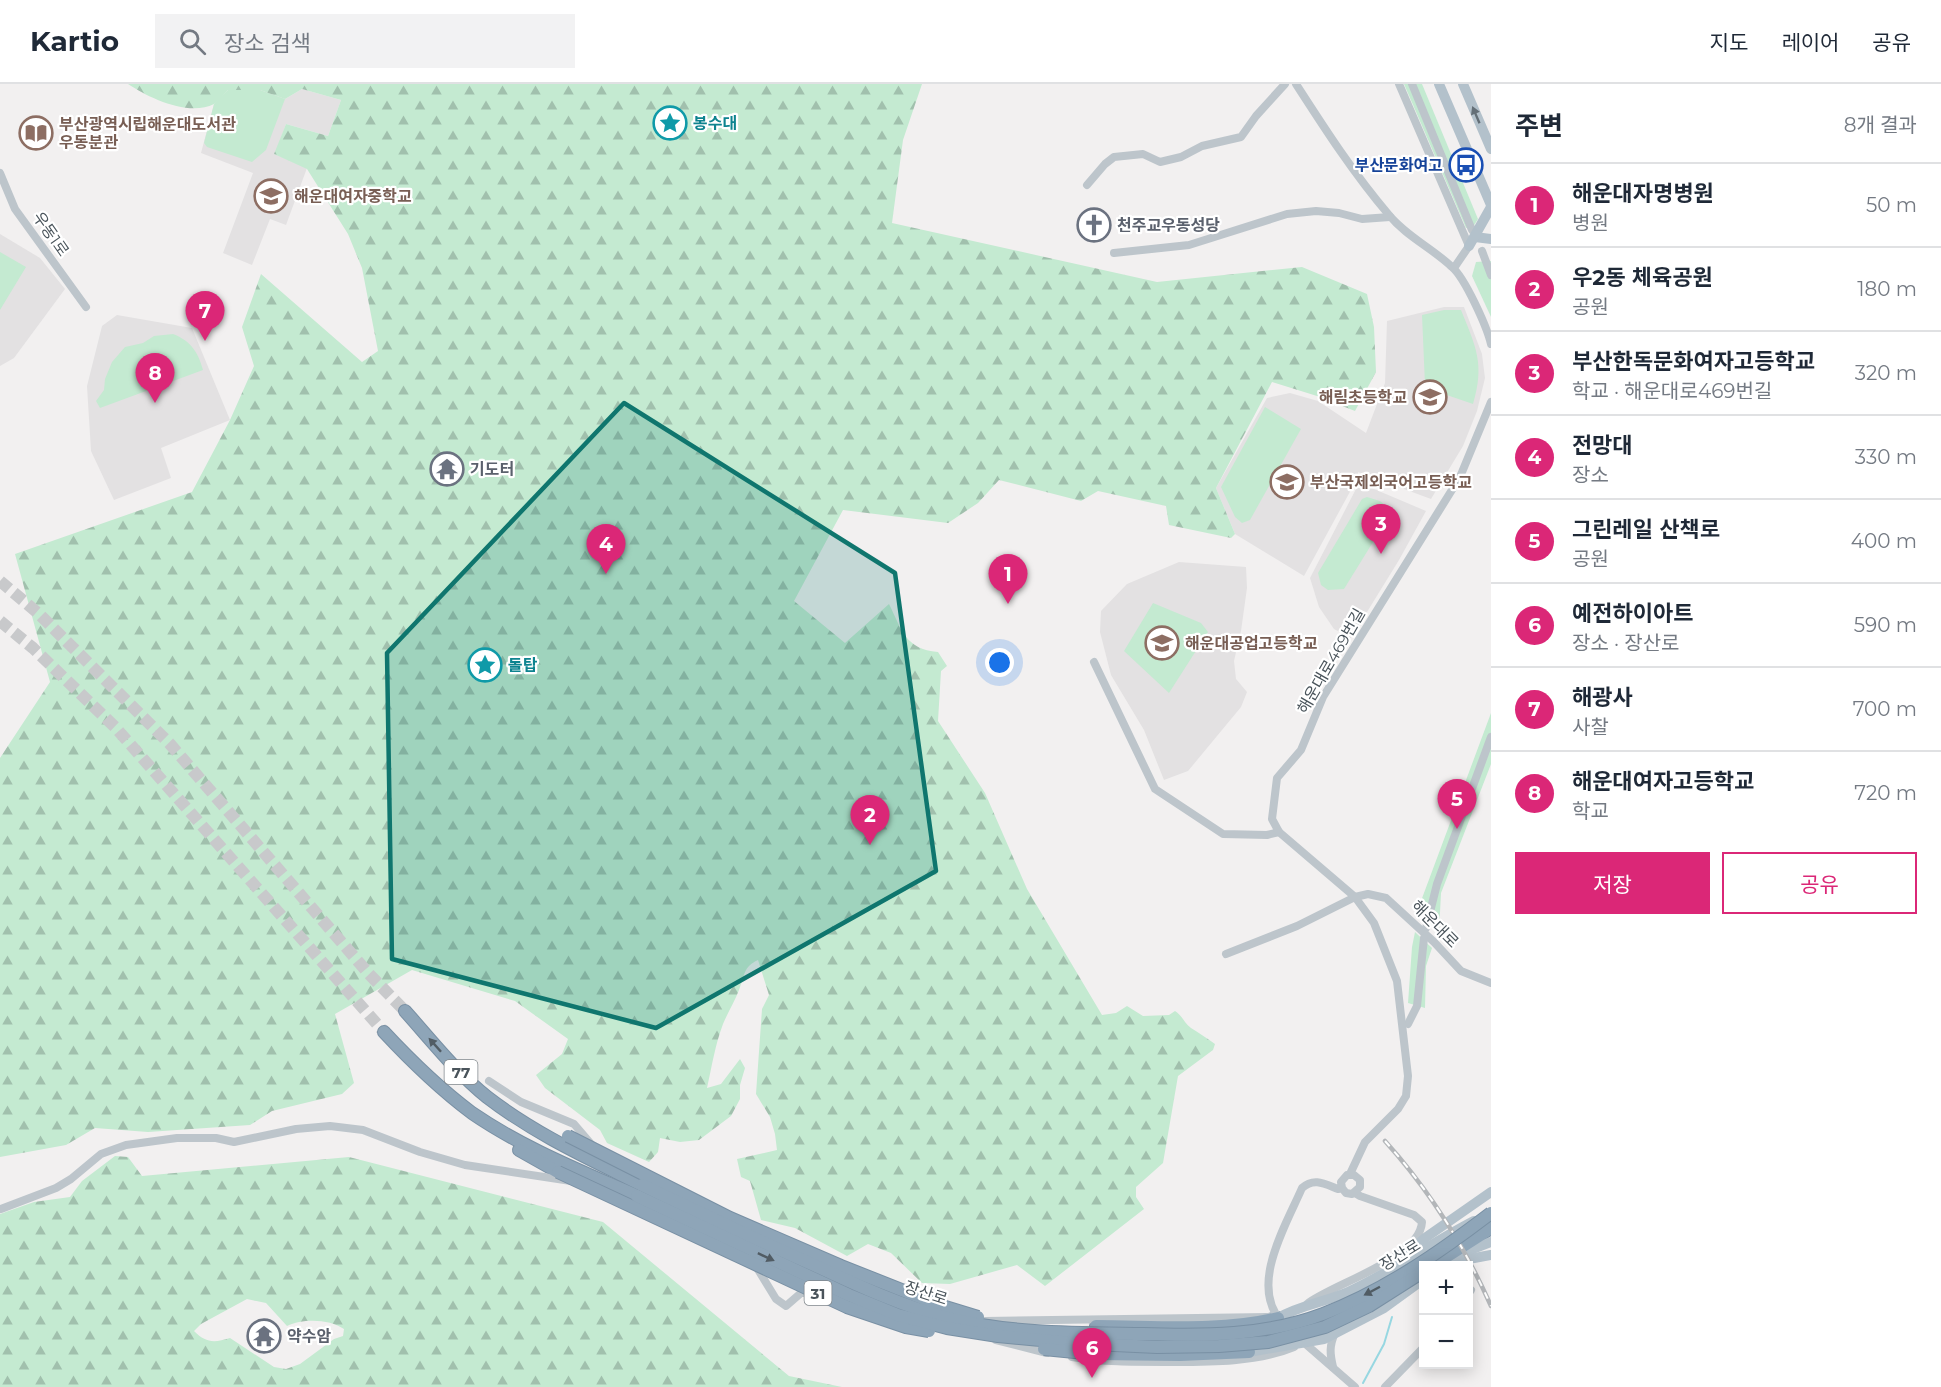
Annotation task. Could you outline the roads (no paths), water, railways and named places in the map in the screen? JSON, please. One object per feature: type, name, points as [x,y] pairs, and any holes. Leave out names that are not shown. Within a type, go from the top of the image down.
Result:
[{"type":"highway","name":"장산로","points":[[405,1011],[446,1057],[486,1096],[558,1144],[781,1251],[866,1289],[949,1318],[997,1327],[1114,1334],[1221,1335],[1289,1325],[1323,1314],[1396,1278],[1491,1213]]},
{"type":"highway","name":"장산로","points":[[384,1032],[432,1080],[471,1112],[498,1130],[543,1154],[849,1295],[898,1316],[947,1328],[998,1336],[1072,1343],[1157,1347],[1268,1342],[1325,1327],[1369,1306],[1419,1274]]},
{"type":"highway","name":"31","points":[[471,1112],[503,1139],[558,1172],[847,1307],[906,1327],[990,1343],[1095,1354],[1180,1355],[1250,1352]]},
{"type":"highway","points":[[526,1124],[568,1136],[730,1218],[841,1266],[942,1306],[978,1317],[1026,1323],[1096,1326],[1226,1326],[1259,1323],[1278,1318]]},
{"type":"highway","name":"장산로","points":[[1440,1261],[1491,1228]]},
{"type":"main road","points":[[1439,84],[1491,206],[1472,238],[1491,239]]},
{"type":"main road","points":[[1463,84],[1491,149]]},
{"type":"main road","points":[[1380,1274],[1425,1238],[1491,1192]]},
{"type":"main road","points":[[1461,1214],[1491,1202]]},
{"type":"main road","points":[[1278,1318],[1288,1312],[1347,1292],[1401,1264],[1461,1227],[1491,1213]]},
{"type":"main road","points":[[1449,1261],[1491,1242]]},
{"type":"main road","points":[[1464,1261],[1491,1256]]},
{"type":"main road","name":"31","points":[[1250,1352],[1324,1339],[1384,1308],[1419,1283]]},
{"type":"street","points":[[1087,185],[1114,157],[1143,154],[1160,162],[1181,157],[1202,146],[1241,137],[1256,116],[1285,84]]},
{"type":"street","points":[[1296,84],[1340,151],[1390,217],[1454,268],[1468,291],[1491,344]]},
{"type":"street","points":[[1399,84],[1472,238]]},
{"type":"street","points":[[1413,84],[1472,238]]},
{"type":"street","name":"우동1로","points":[[0,173],[15,208],[86,307]]},
{"type":"street","points":[[1114,253],[1189,245],[1287,214],[1316,211],[1339,213],[1362,219],[1390,217]]},
{"type":"street","points":[[1454,268],[1472,238]]},
{"type":"street","points":[[1482,251],[1491,275]]},
{"type":"street","name":"해운대로469번길","points":[[1279,832],[1272,819],[1277,778],[1301,750],[1323,697],[1460,477],[1491,402]]},
{"type":"street","points":[[1094,662],[1155,789],[1223,834],[1267,835],[1279,832],[1355,897],[1374,923],[1397,981],[1408,1088],[1404,1101],[1365,1142],[1350,1174],[1342,1179],[1342,1188],[1346,1193],[1355,1193],[1360,1187],[1358,1158]]},
{"type":"street","points":[[1426,927],[1437,884],[1491,737]]},
{"type":"street","name":"해운대로","points":[[1355,897],[1368,894],[1386,898],[1434,942],[1461,971],[1491,983]]},
{"type":"street","points":[[1226,954],[1297,926],[1355,897]]},
{"type":"street","points":[[1408,1024],[1417,1006],[1424,938]]},
{"type":"street","points":[[489,1082],[521,1102],[574,1124],[601,1156],[710,1213],[914,1301],[981,1321],[1257,1316],[1278,1318]]},
{"type":"street","points":[[1,1209],[56,1188],[71,1179],[101,1154],[126,1145],[177,1138],[216,1138],[234,1142],[296,1129],[330,1126],[363,1130],[420,1152],[465,1165],[593,1184],[702,1231],[757,1268],[776,1299],[786,1306],[801,1293],[827,1293],[908,1323],[979,1335],[1032,1350],[1093,1361],[1206,1362],[1277,1354],[1305,1343]]},
{"type":"street","points":[[1350,1174],[1360,1180]]},
{"type":"street","points":[[1342,1188],[1338,1189],[1314,1181],[1302,1188],[1269,1265],[1267,1285],[1271,1306],[1278,1318],[1355,1387]]},
{"type":"street","name":"장산로","points":[[1305,1306],[1320,1294],[1347,1284],[1399,1254],[1422,1227],[1422,1222],[1414,1215],[1355,1193]]},
{"type":"street","points":[[702,1231],[710,1213]]},
{"type":"street","points":[[979,1335],[981,1321]]},
{"type":"street","points":[[1333,1367],[1330,1343],[1335,1333]]},
{"type":"street","points":[[1385,1387],[1419,1352]]},
{"type":"waterway","points":[[1363,1383],[1384,1344],[1392,1317]]},
{"type":"tunnel","points":[[0,581],[39,614],[170,744],[369,974],[405,1011]]},
{"type":"tunnel","points":[[0,621],[33,648],[115,727],[384,1032]]},
{"type":"railway","points":[[1385,1141],[1417,1179],[1445,1219],[1481,1283],[1491,1306]]},
{"type":"place","name":"봉수대","points":[[670,123]]},
{"type":"place","name":"부산광역시립해운대도서관 우동분관","points":[[36,133]]},
{"type":"place","name":"부산문화여고","points":[[1466,165]]},
{"type":"place","name":"해운대여자중학교","points":[[271,196]]},
{"type":"place","name":"천주교우동성당","points":[[1094,225]]},
{"type":"place","name":"해광사","points":[[205,341]]},
{"type":"place","name":"해림초등학교","points":[[1430,397]]},
{"type":"place","name":"해운대여자고등학교","points":[[155,403]]},
{"type":"place","name":"기도터","points":[[447,469]]},
{"type":"place","name":"부산국제외국어고등학교","points":[[1287,482]]},
{"type":"place","name":"부산한독문화여자고등학교","points":[[1381,554]]},
{"type":"place","name":"전망대","points":[[606,574]]},
{"type":"place","name":"해운대자명병원","points":[[1008,604]]},
{"type":"place","name":"해운대공업고등학교","points":[[1162,643]]},
{"type":"place","name":"돌탑","points":[[485,665]]},
{"type":"place","name":"그린레일 산책로","points":[[1457,829]]},
{"type":"place","name":"우2동 체육공원","points":[[870,845]]},
{"type":"place","name":"약수암","points":[[264,1336]]},
{"type":"place","name":"예전하이아트","points":[[1092,1378]]}]
